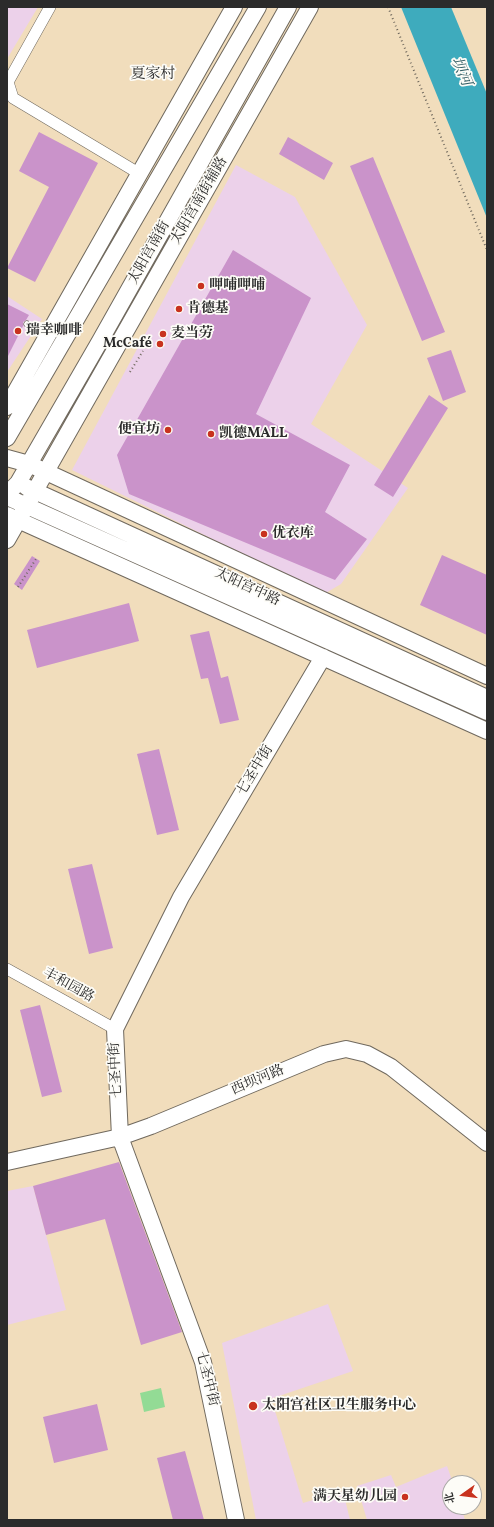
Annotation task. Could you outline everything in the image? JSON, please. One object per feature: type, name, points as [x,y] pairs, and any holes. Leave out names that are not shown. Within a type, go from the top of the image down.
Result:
[{"type":"street","points":[[50,7],[8,82],[13,98],[140,174]]},
{"type":"street","points":[[7,407],[234,7]]},
{"type":"street","points":[[7,438],[258,7]]},
{"type":"street","name":"太阳宫南街","points":[[10,489],[29,464],[100,341],[288,7]]},
{"type":"street","name":"太阳宫南街辅路","points":[[7,540],[17,514],[35,491],[46,472],[310,7]]},
{"type":"street","name":"太阳宫中路","points":[[7,458],[29,464],[487,676]]},
{"type":"street","name":"太阳宫中路","points":[[487,698],[35,491],[10,489],[17,514],[358,673],[487,731]]},
{"type":"street","name":"太阳宫中路","points":[[17,514],[299,628],[487,712]]},
{"type":"street","points":[[211,572],[221,552]]},
{"type":"street","points":[[320,622],[373,623]]},
{"type":"street","points":[[299,628],[358,673]]},
{"type":"street","name":"七圣中街","points":[[236,1520],[204,1362],[120,1137],[115,1029],[181,897],[324,657]]},
{"type":"street","name":"丰和园路","points":[[7,969],[115,1029]]},
{"type":"street","name":"西坝河路","points":[[7,1162],[120,1137],[324,1054],[346,1050],[368,1054],[391,1067],[487,1143]]},
{"type":"lane","points":[[27,324],[47,337]]},
{"type":"path","points":[[388,7],[487,250]]},
{"type":"path","points":[[130,372],[143,351]]},
{"type":"path","points":[[18,587],[36,559]]},
{"type":"shaded area","points":[[7,7],[38,7],[7,59]]},
{"type":"shaded area","name":"凯德MALL","points":[[236,165],[295,197],[367,325],[311,424],[408,488],[341,584],[324,594],[72,470]]},
{"type":"shaded area","points":[[7,296],[42,319],[7,372]]},
{"type":"shaded area","points":[[33,1186],[66,1310],[7,1325],[7,1191]]},
{"type":"shaded area","name":"太阳宫社区卫生服务中心","points":[[328,1304],[353,1371],[270,1399],[303,1503],[343,1491],[350,1520],[256,1520],[222,1343]]},
{"type":"shaded area","name":"满天星幼儿园","points":[[447,1466],[450,1475],[442,1475],[442,1515],[463,1515],[465,1520],[367,1520],[357,1486],[391,1475],[396,1487]]},
{"type":"green space","points":[[161,1388],[165,1407],[144,1412],[140,1393]]},
{"type":"water","name":"坝河","points":[[401,7],[451,7],[487,94],[487,218]]},
{"type":"building","points":[[39,132],[98,163],[35,282],[7,268],[49,187],[19,171]]},
{"type":"building","points":[[288,137],[333,163],[324,180],[279,154]]},
{"type":"building","points":[[373,157],[445,332],[422,341],[350,166]]},
{"type":"building","name":"凯德MALL","points":[[233,250],[311,298],[256,414],[350,465],[325,512],[367,539],[335,580],[129,494],[117,455]]},
{"type":"building","points":[[7,304],[29,315],[23,322],[23,326],[7,358]]},
{"type":"building","points":[[451,350],[466,392],[443,401],[427,358]]},
{"type":"building","points":[[429,395],[448,408],[393,497],[374,485]]},
{"type":"building","points":[[442,555],[487,575],[487,635],[420,605]]},
{"type":"building","points":[[32,556],[40,561],[22,590],[14,584]]},
{"type":"building","points":[[129,603],[139,641],[37,668],[27,630]]},
{"type":"building","points":[[209,631],[221,678],[228,676],[239,720],[220,724],[208,678],[201,679],[190,635]]},
{"type":"building","points":[[159,749],[179,830],[157,835],[137,754]]},
{"type":"building","points":[[92,864],[113,948],[89,954],[68,869]]},
{"type":"building","points":[[40,1005],[62,1092],[42,1097],[20,1010]]},
{"type":"building","points":[[119,1162],[182,1332],[141,1345],[105,1219],[46,1235],[33,1186]]},
{"type":"building","points":[[97,1404],[108,1450],[54,1463],[43,1417]]},
{"type":"building","points":[[185,1451],[204,1520],[173,1520],[157,1458]]},
{"type":"place","name":"呷哺呷哺","points":[[201,286]]},
{"type":"place","name":"肯德基","points":[[179,309]]},
{"type":"place","name":"瑞幸咖啡","points":[[18,331]]},
{"type":"place","name":"麦当劳","points":[[163,334]]},
{"type":"place","name":"McCafé","points":[[160,344]]},
{"type":"place","name":"便宜坊","points":[[168,430]]},
{"type":"place","name":"凯德MALL","points":[[211,434]]},
{"type":"place","name":"优衣库","points":[[264,534]]},
{"type":"place","name":"太阳宫社区卫生服务中心","points":[[253,1406]]},
{"type":"place","name":"满天星幼儿园","points":[[405,1497]]},
{"type":"district","name":"夏家村","points":[[153,75]]}]
